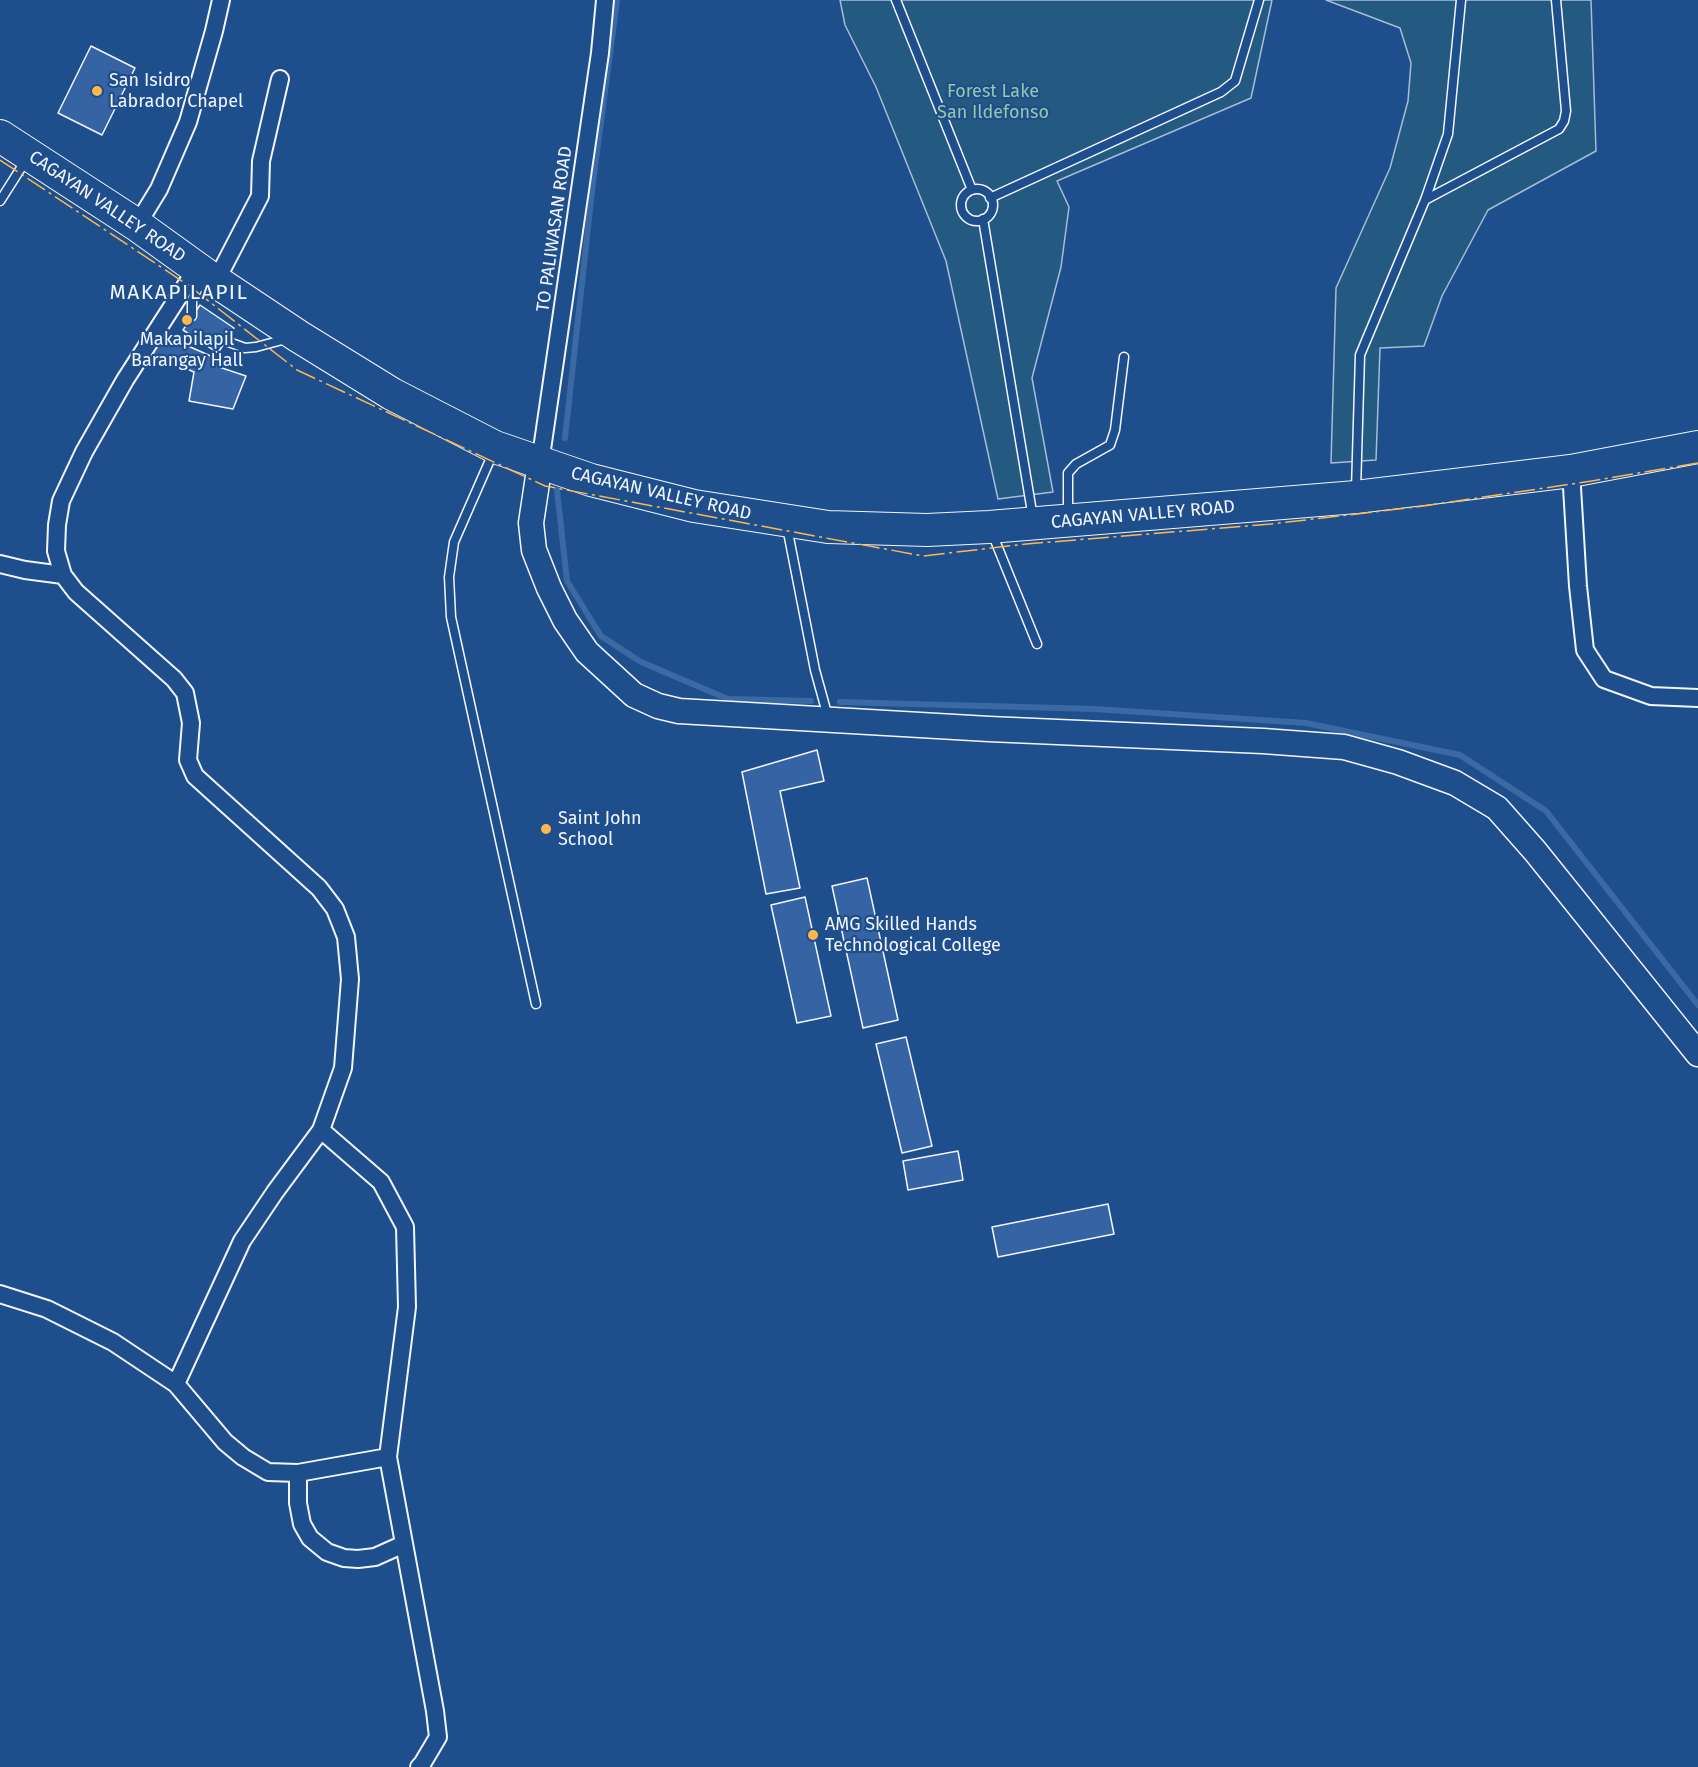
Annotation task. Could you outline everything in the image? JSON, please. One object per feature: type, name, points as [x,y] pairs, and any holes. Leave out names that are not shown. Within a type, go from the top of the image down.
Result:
[{"type":"highway","name":"CAGAYAN VALLEY ROAD","points":[[0,136],[137,225],[298,336],[392,394],[495,447],[591,480],[694,506],[828,527],[916,530],[989,527],[1356,497],[1571,471],[1698,447]]},
{"type":"street","points":[[137,225],[159,189],[188,122],[221,0]]},
{"type":"street","name":"TO PALIWASAN ROAD","points":[[540,463],[600,53],[605,0]]},
{"type":"street","points":[[176,1384],[242,1241],[274,1192],[321,1130],[343,1068],[350,979],[346,937],[335,909],[319,888],[195,776],[188,760],[191,723],[185,693],[174,679],[76,592],[63,575],[56,551],[57,525],[61,501],[84,452],[125,380],[206,274],[260,196],[261,161],[280,79]]},
{"type":"street","points":[[540,463],[531,523],[534,550],[549,588],[565,620],[588,652],[617,681],[642,699],[679,711],[1344,747],[1398,762],[1455,783],[1497,808],[1542,860],[1698,1054]]},
{"type":"street","points":[[1571,471],[1578,586],[1585,650],[1604,679],[1651,696],[1698,698]]},
{"type":"street","points":[[0,564],[63,575]]},
{"type":"street","points":[[321,1130],[381,1182],[405,1227],[407,1307],[388,1457],[438,1737],[419,1767]]},
{"type":"street","points":[[0,1293],[47,1309],[113,1342],[176,1384],[225,1442],[243,1457],[268,1472],[298,1473],[388,1457]]},
{"type":"street","points":[[298,1473],[298,1503],[302,1524],[310,1538],[327,1552],[344,1558],[358,1559],[375,1557],[404,1544]]},
{"type":"lane","points":[[896,0],[972,190]]},
{"type":"lane","points":[[990,198],[1221,92],[1235,81],[1259,0]]},
{"type":"lane","points":[[1356,497],[1360,356],[1425,201],[1448,134],[1461,0]]},
{"type":"lane","points":[[1425,201],[1559,129],[1566,111],[1556,0]]},
{"type":"lane","points":[[0,201],[29,154]]},
{"type":"lane","points":[[976,188],[988,192],[990,198],[993,204],[989,216],[978,222],[966,217],[960,206],[965,194],[976,188]]},
{"type":"lane","points":[[983,219],[1034,524]]},
{"type":"lane","points":[[192,316],[192,300],[206,274]]},
{"type":"lane","points":[[226,341],[241,347],[256,347],[298,336]]},
{"type":"lane","points":[[1068,522],[1068,473],[1076,464],[1110,446],[1115,430],[1124,357]]},
{"type":"lane","points":[[495,447],[454,542],[449,577],[451,617],[536,1004]]},
{"type":"lane","points":[[786,521],[815,670],[829,720]]},
{"type":"lane","points":[[989,527],[1037,644]]},
{"type":"green space","name":"Forest Lake San Ildefonso","points":[[840,0],[1272,0],[1251,98],[1057,181],[1069,207],[1061,267],[1032,378],[1053,492],[998,499],[946,261],[876,87],[845,25]]},
{"type":"green space","points":[[1326,0],[1591,0],[1596,151],[1488,210],[1442,296],[1424,346],[1380,348],[1376,460],[1331,463],[1336,288],[1390,168],[1408,101],[1411,63],[1400,28]]},
{"type":"building","name":"San Isidro Labrador Chapel","points":[[91,46],[135,68],[102,135],[58,113]]},
{"type":"building","points":[[200,305],[234,328],[218,353],[183,330]]},
{"type":"building","points":[[161,334],[222,361],[219,367],[246,376],[233,409],[189,401],[194,372],[151,353]]},
{"type":"building","points":[[817,750],[824,781],[780,791],[800,888],[766,894],[742,772]]},
{"type":"building","points":[[867,878],[898,1020],[863,1028],[832,886]]},
{"type":"building","points":[[805,897],[831,1016],[797,1023],[771,905]]},
{"type":"building","points":[[906,1037],[932,1146],[902,1153],[876,1044]]},
{"type":"building","points":[[958,1151],[963,1180],[908,1190],[903,1161]]},
{"type":"building","points":[[1108,1204],[1114,1234],[998,1257],[992,1227]]},
{"type":"waterway","points":[[565,438],[593,182],[617,0]]},
{"type":"waterway","points":[[557,490],[567,581],[601,636],[641,662],[728,699],[811,701]]},
{"type":"waterway","points":[[840,702],[1095,709],[1306,723],[1460,755],[1546,811],[1698,1005]]},
{"type":"power","points":[[0,160],[188,285],[297,370],[545,486],[923,556],[1026,544],[1271,524],[1416,507],[1698,463]]},
{"type":"place","name":"San Isidro Labrador Chapel","points":[[97,91]]},
{"type":"place","name":"Makapilapil Barangay Hall","points":[[187,320]]},
{"type":"place","name":"Saint John School","points":[[546,829]]},
{"type":"place","name":"AMG Skilled Hands Technological College","points":[[813,935]]},
{"type":"district","name":"MAKAPILAPIL","points":[[179,293]]}]
